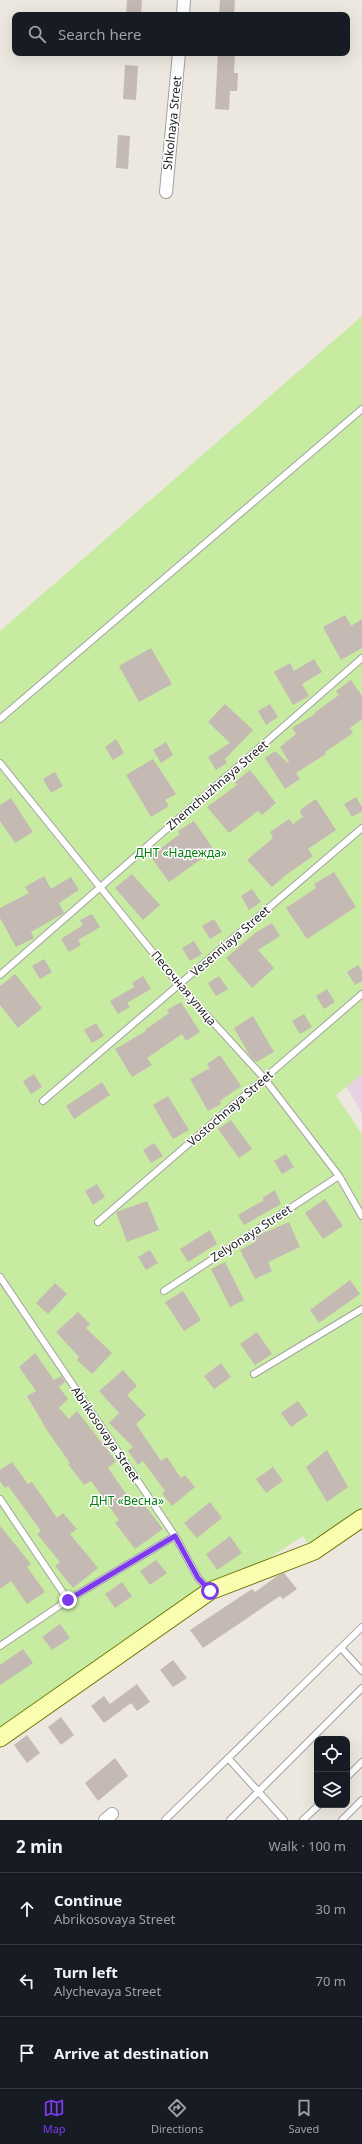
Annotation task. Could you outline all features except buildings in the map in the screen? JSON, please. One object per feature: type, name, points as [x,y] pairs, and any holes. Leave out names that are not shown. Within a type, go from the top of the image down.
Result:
[{"type":"street","points":[[183,12],[184,0]]},
{"type":"street","name":"Shkolnaya Street","points":[[166,192],[179,56]]},
{"type":"street","points":[[0,1738],[210,1591],[314,1551],[362,1518]]},
{"type":"lane","points":[[0,719],[362,409]]},
{"type":"lane","name":"Zhemchuzhnaya Street","points":[[0,975],[362,658]]},
{"type":"lane","name":"Песочная улица","points":[[0,763],[179,986],[264,1078],[339,1176],[362,1216]]},
{"type":"lane","name":"Vesenniaya Street","points":[[43,1101],[362,828]]},
{"type":"lane","name":"Vostochnaya Street","points":[[98,1222],[362,994]]},
{"type":"lane","name":"Zelyonaya Street","points":[[164,1291],[339,1176]]},
{"type":"lane","name":"Abrikosovaya Street","points":[[0,1277],[175,1536],[198,1578],[210,1591]]},
{"type":"lane","points":[[254,1374],[362,1309]]},
{"type":"lane","points":[[0,1500],[68,1600]]},
{"type":"lane","points":[[0,1646],[68,1600],[175,1536]]},
{"type":"lane","points":[[165,1820],[362,1627]]},
{"type":"lane","points":[[341,1648],[362,1671]]},
{"type":"lane","points":[[230,1820],[362,1688]]},
{"type":"lane","points":[[228,1758],[284,1820]]},
{"type":"lane","points":[[350,1774],[362,1762]]},
{"type":"lane","points":[[342,1820],[361,1802]]},
{"type":"lane","points":[[303,1820],[316,1808]]},
{"type":"shaded area","points":[[362,1057],[362,1114],[339,1074]]},
{"type":"green space","name":"ДНТ «Надежда»","points":[[362,316],[362,1074],[336,1095],[362,1134],[362,1514],[310,1547],[303,1536],[190,1610],[0,1741],[0,631]]},
{"type":"route","points":[[68,1600],[175,1536],[198,1578],[210,1591]]},
{"type":"park label","name":"ДНТ «Весна»","points":[[127,1500]]}]
